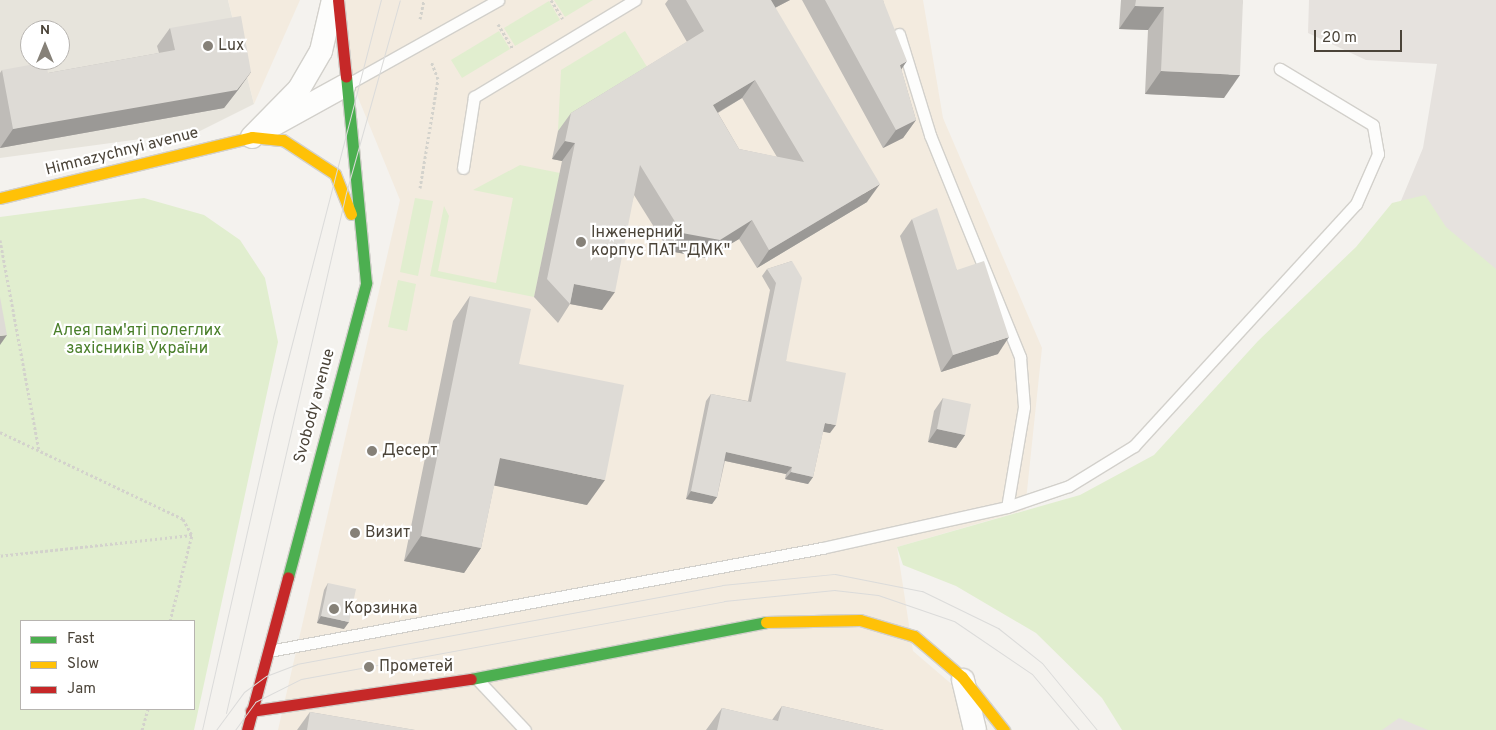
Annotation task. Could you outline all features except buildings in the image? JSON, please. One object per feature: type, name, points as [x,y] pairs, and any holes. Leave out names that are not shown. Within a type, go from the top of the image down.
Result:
[{"type":"street","points":[[252,136],[299,89],[321,51],[333,0]]},
{"type":"street","name":"Svobody avenue","points":[[247,730],[265,652],[366,283],[356,158],[344,86],[338,0]]},
{"type":"street","points":[[252,136],[344,86]]},
{"type":"street","points":[[252,136],[283,140],[335,174],[346,192],[366,283]]},
{"type":"street","name":"Himnazychnyi avenue","points":[[0,198],[252,136]]},
{"type":"street","points":[[251,711],[476,678],[782,619],[860,620],[914,636],[962,676],[1004,730]]},
{"type":"street","points":[[962,676],[975,730]]},
{"type":"lane","points":[[344,86],[423,44],[498,0]]},
{"type":"lane","points":[[463,168],[474,97],[635,0]]},
{"type":"lane","points":[[899,34],[930,134],[1020,357],[1024,407],[1007,507]]},
{"type":"lane","points":[[265,652],[822,548],[1007,507],[1069,486],[1134,446],[1356,204],[1378,154],[1373,125],[1280,69]]},
{"type":"lane","points":[[476,678],[525,730]]},
{"type":"path","points":[[487,6],[524,66]]},
{"type":"path","points":[[420,188],[438,78],[423,44]]},
{"type":"path","points":[[0,240],[39,450]]},
{"type":"path","points":[[0,432],[183,519],[192,535],[170,620]]},
{"type":"path","points":[[0,556],[192,535]]},
{"type":"path","points":[[142,730],[148,710]]},
{"type":"shaded area","points":[[0,0],[228,0],[254,104],[200,131],[0,158]]},
{"type":"shaded area","points":[[228,0],[300,0],[254,104]]},
{"type":"shaded area","points":[[325,0],[923,0],[943,118],[1042,348],[1025,510],[897,547],[913,651],[955,687],[965,730],[278,730],[400,200],[321,7]]},
{"type":"shaded area","points":[[1309,0],[1496,0],[1496,730],[1352,730],[1393,220],[1423,148],[1437,64],[1366,60],[1308,33]]},
{"type":"green space","points":[[554,0],[593,0],[565,17]]},
{"type":"green space","points":[[549,1],[560,20],[515,46],[504,28]]},
{"type":"green space","points":[[499,31],[510,49],[462,78],[451,60]]},
{"type":"green space","points":[[625,31],[652,75],[558,131],[561,70]]},
{"type":"green space","points":[[520,165],[560,173],[534,297],[430,276],[444,206],[449,216],[438,271],[496,283],[513,198],[473,190]]},
{"type":"green space","points":[[1425,195],[1446,227],[1496,269],[1496,730],[1428,730],[1399,718],[1382,730],[1122,730],[1102,698],[1036,633],[956,586],[903,565],[897,547],[1080,495],[1154,455],[1258,341],[1356,247],[1392,203]]},
{"type":"green space","name":"Алея пам'яті полеглих захісників України","points":[[144,198],[204,215],[240,240],[265,278],[278,342],[194,730],[0,730],[0,217]]},
{"type":"green space","points":[[415,198],[433,201],[418,276],[400,272]]},
{"type":"green space","points":[[398,280],[416,284],[407,331],[388,327]]},
{"type":"tram line","points":[[202,730],[273,417],[381,0]]},
{"type":"tram line","points":[[226,713],[346,193],[400,0]]},
{"type":"tram line","points":[[216,730],[244,692],[266,676],[297,664],[722,585],[835,574],[922,591],[998,628],[1042,663],[1097,730]]},
{"type":"tram line","points":[[235,730],[255,702],[301,679],[724,601],[834,590],[878,595],[954,621],[1032,674],[1079,730]]},
{"type":"traffic: fast","points":[[288,577],[366,283],[346,77]]},
{"type":"traffic: fast","points":[[471,679],[766,622]]},
{"type":"traffic: slow","points":[[0,198],[252,137],[283,140],[335,174],[351,214]]},
{"type":"traffic: slow","points":[[766,622],[860,620],[914,636],[962,677],[1004,730]]},
{"type":"traffic: jam","points":[[338,0],[346,77]]},
{"type":"traffic: jam","points":[[247,730],[288,577]]},
{"type":"traffic: jam","points":[[251,711],[471,679]]},
{"type":"place","name":"Lux","points":[[208,46]]},
{"type":"place","name":"Інженерний корпус ПАТ \"ДМК\"","points":[[581,242]]},
{"type":"place","name":"Десерт","points":[[372,451]]},
{"type":"place","name":"Визит","points":[[355,533]]},
{"type":"place","name":"Корзинка","points":[[334,609]]},
{"type":"place","name":"Прометей","points":[[369,667]]}]
